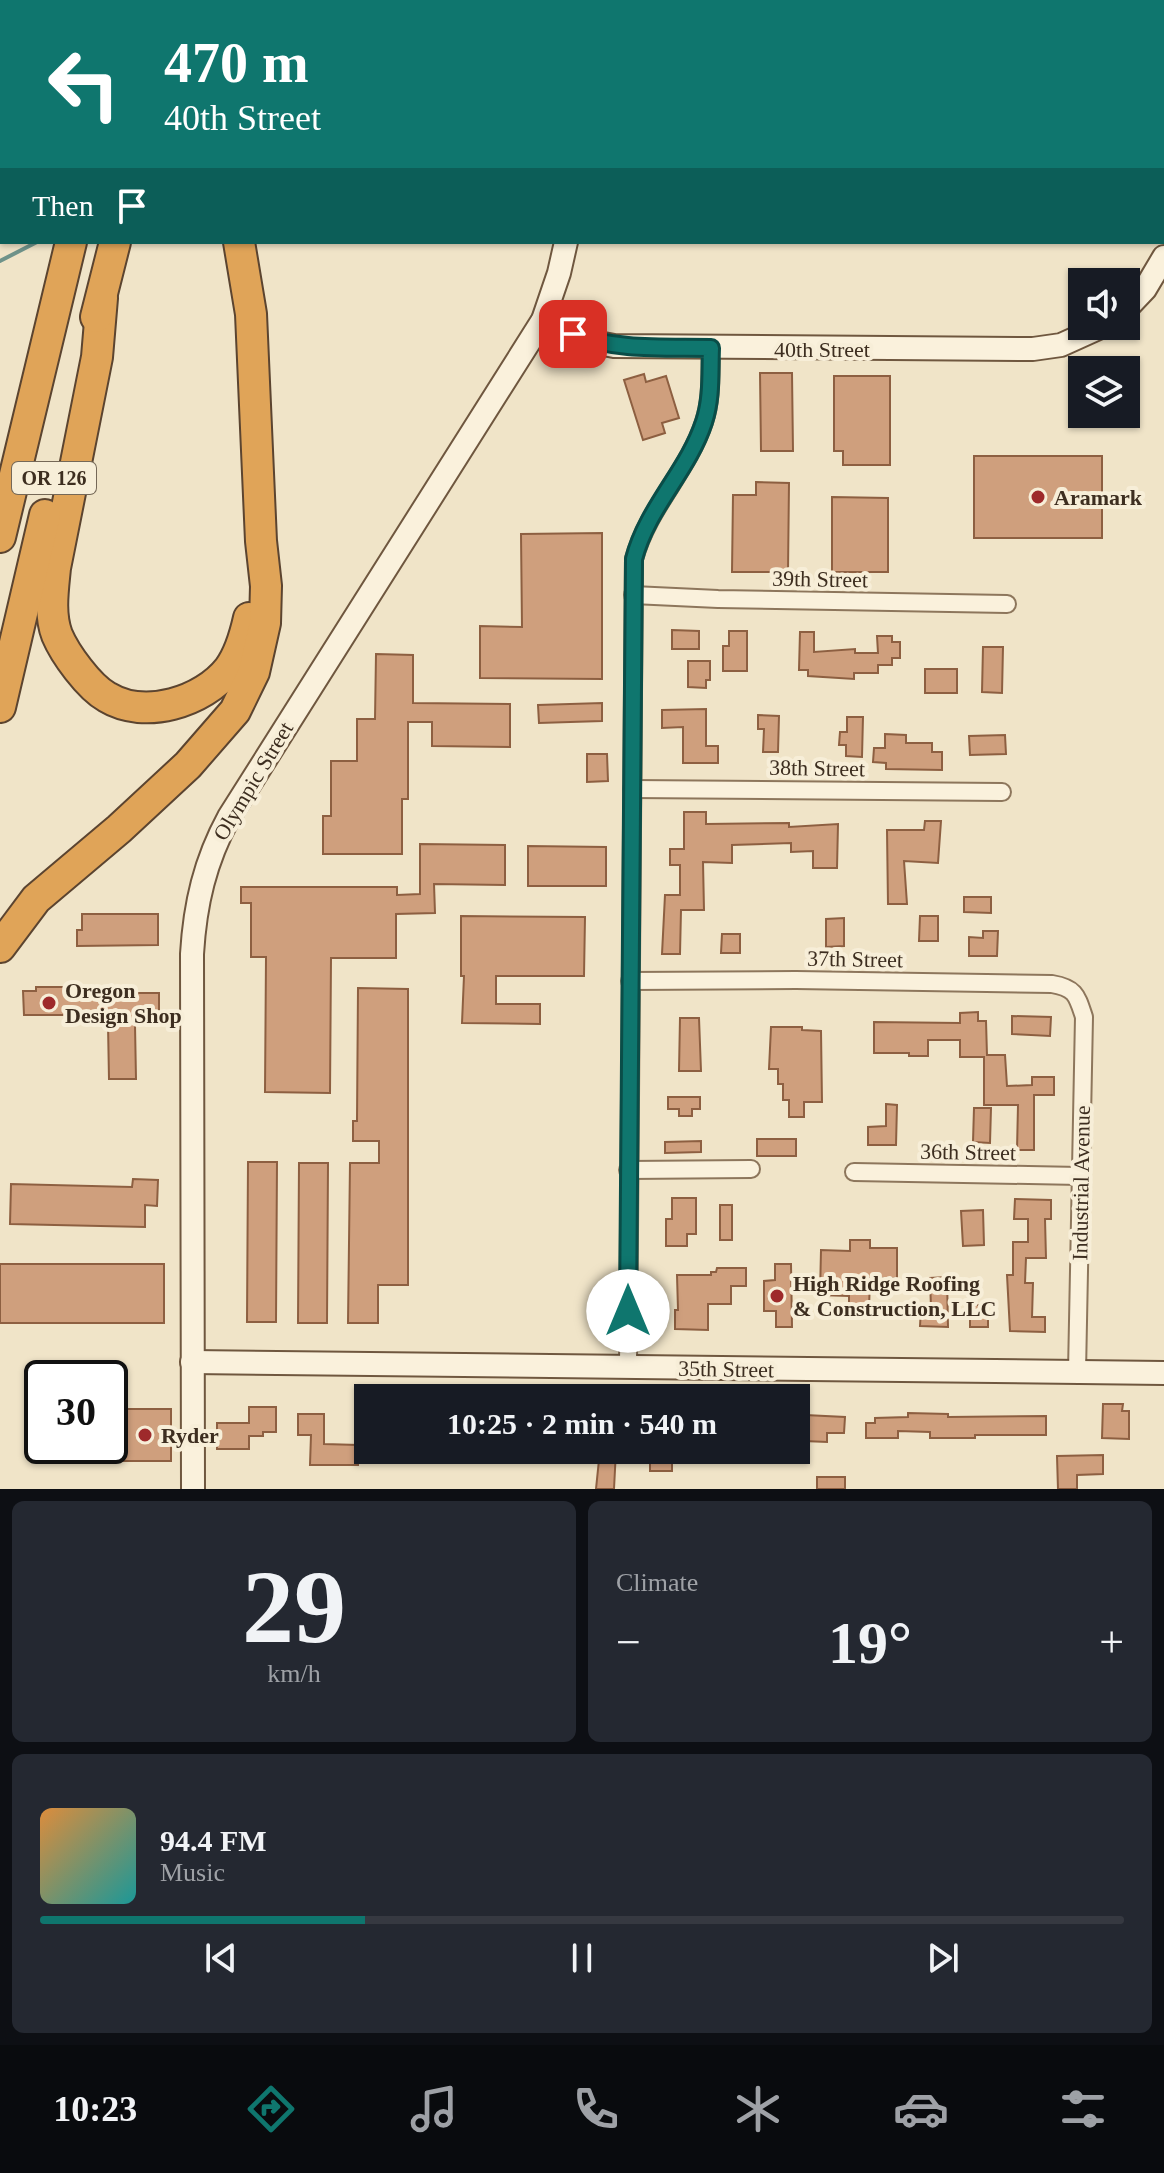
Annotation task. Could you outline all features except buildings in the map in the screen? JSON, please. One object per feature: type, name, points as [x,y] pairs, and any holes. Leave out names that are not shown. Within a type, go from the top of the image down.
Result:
[{"type":"highway","name":"OR 126","points":[[0,537],[71,244]]},
{"type":"highway","points":[[0,947],[36,899],[188,765],[235,711],[254,672],[265,623],[266,586],[261,541],[251,314],[239,244]]},
{"type":"highway","name":"OR 126","points":[[0,707],[83,354],[102,298],[114,246]]},
{"type":"highway","points":[[102,298],[97,357],[55,568],[52,600],[57,634],[77,668],[106,697],[128,705],[158,707],[196,696],[215,683],[230,668],[243,645],[261,541]]},
{"type":"highway","points":[[0,471],[16,419],[41,364]]},
{"type":"street","name":"Olympic Street","points":[[193,1489],[192,954],[198,895],[206,865],[229,817],[543,320],[566,244]]},
{"type":"street","points":[[1140,294],[1164,257]]},
{"type":"street","name":"40th Street","points":[[543,320],[593,342],[614,346],[1033,349],[1072,340]]},
{"type":"street","points":[[628,1368],[634,559],[640,535],[704,423],[710,396],[711,348]]},
{"type":"street","name":"39th Street","points":[[633,595],[733,600],[1007,604]]},
{"type":"street","name":"38th Street","points":[[632,789],[1002,792]]},
{"type":"street","name":"37th Street","points":[[630,981],[1052,984],[1066,986],[1077,996]]},
{"type":"street","name":"Industrial Avenue","points":[[1077,996],[1084,1017],[1077,1372]]},
{"type":"street","points":[[628,1170],[751,1169]]},
{"type":"street","name":"36th Street","points":[[854,1172],[1080,1176]]},
{"type":"street","name":"35th Street","points":[[192,1362],[1164,1373]]},
{"type":"waterway","points":[[0,261],[33,244]]},
{"type":"place","name":"Aramark","points":[[1038,497]]},
{"type":"place","name":"Oregon Design Shop","points":[[49,1003]]},
{"type":"place","name":"High Ridge Roofing & Construction, LLC","points":[[777,1296]]},
{"type":"place","name":"Ryder","points":[[145,1435]]},
{"type":"route","points":[[573,334],[614,346],[711,348],[710,396],[704,423],[640,535],[634,559],[628,1311]]}]
